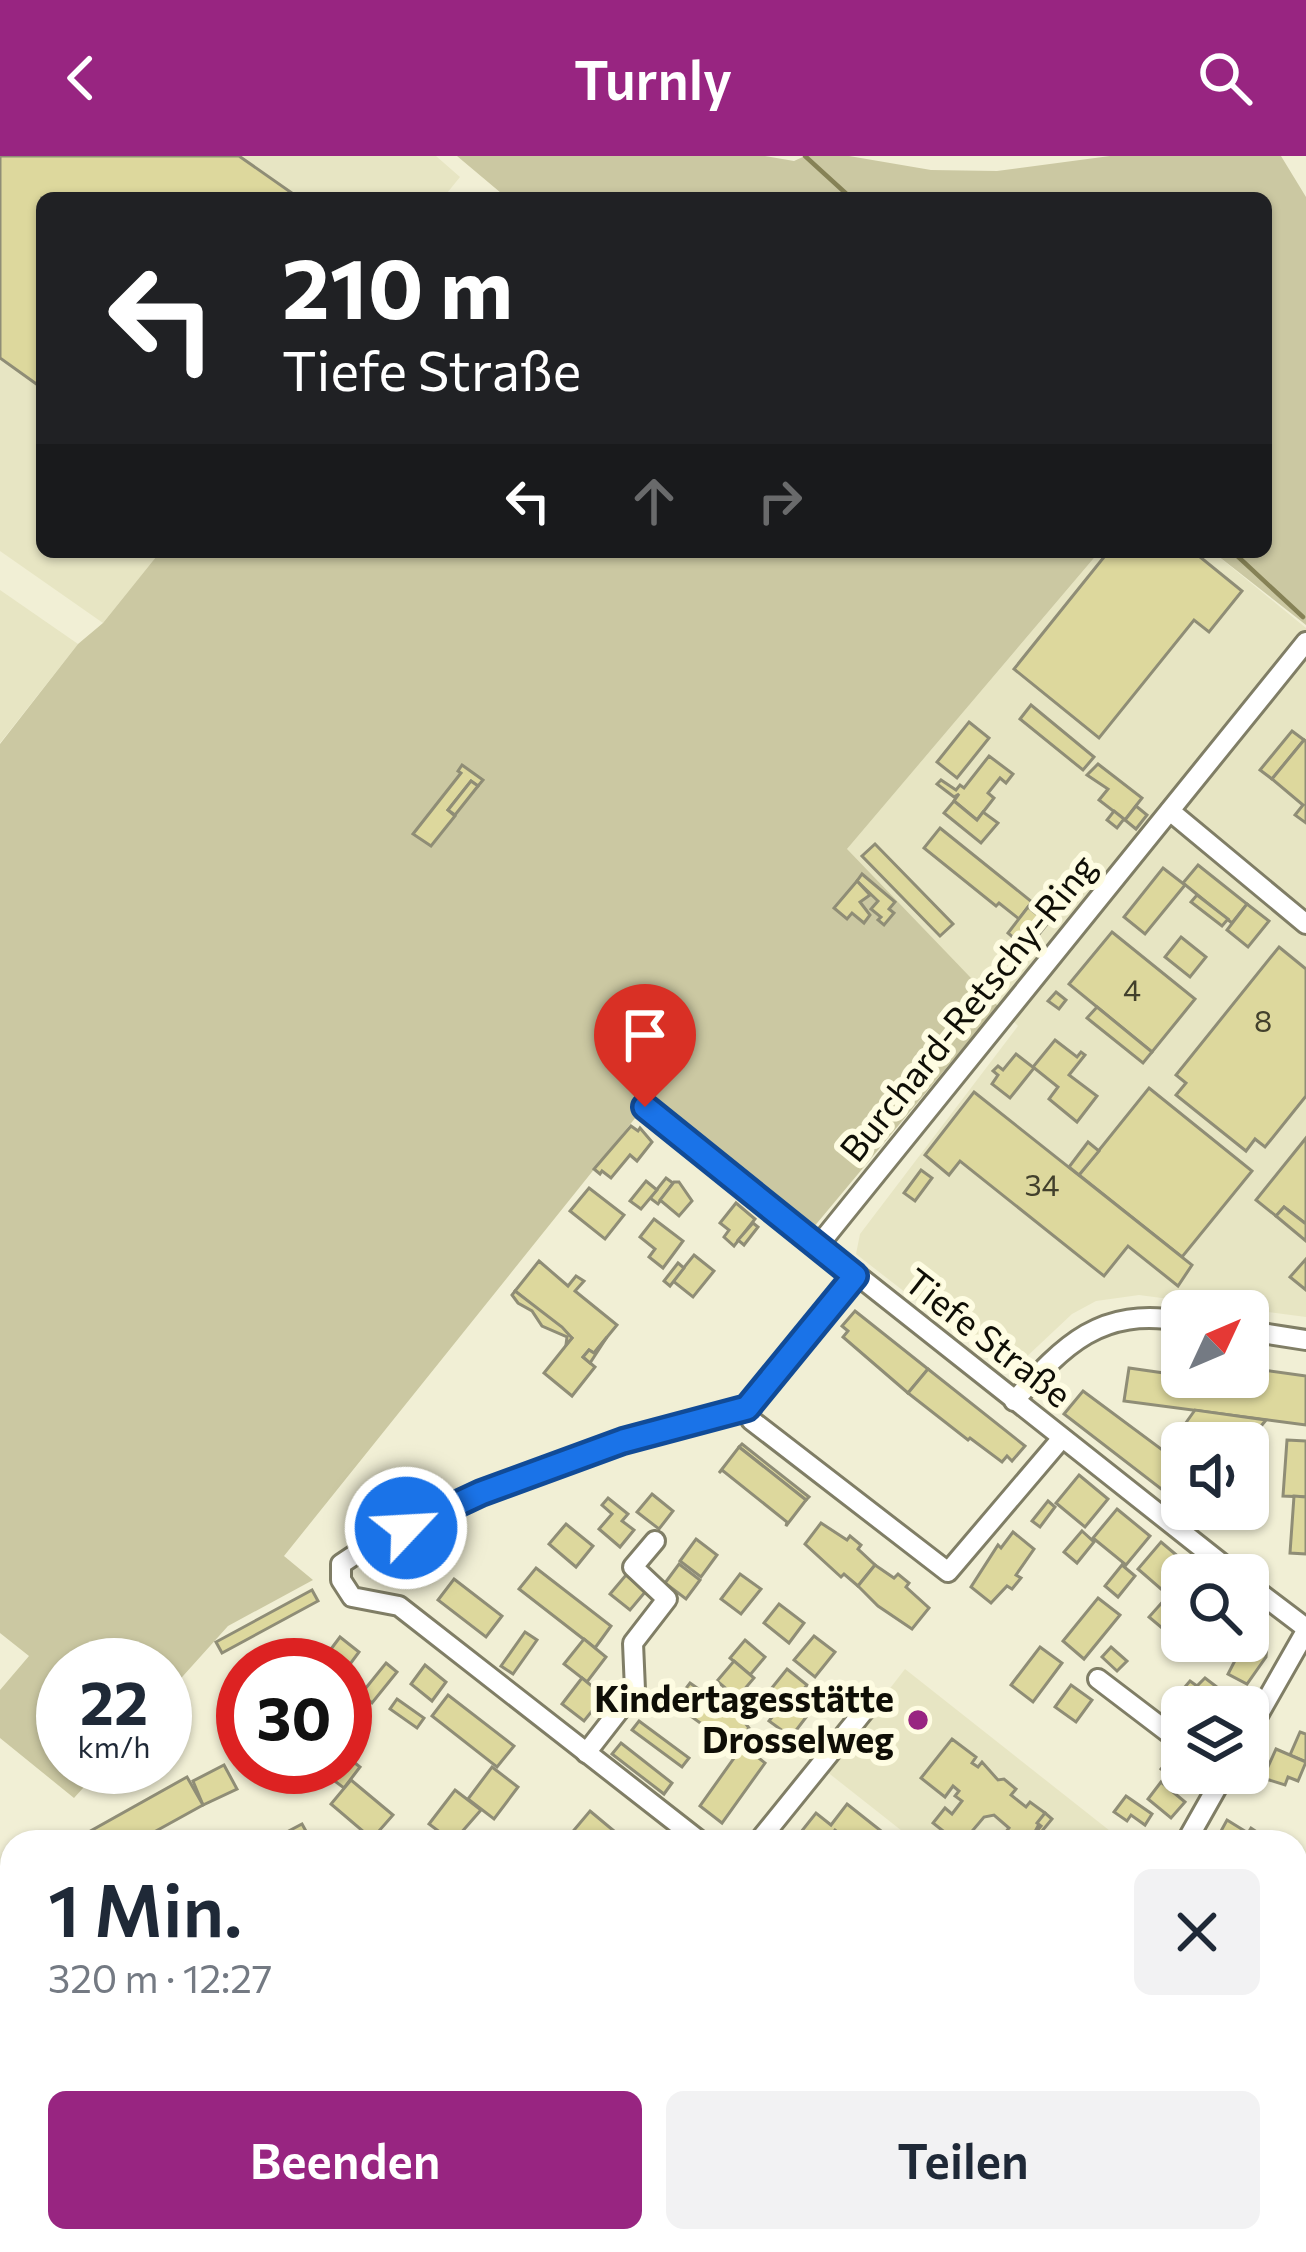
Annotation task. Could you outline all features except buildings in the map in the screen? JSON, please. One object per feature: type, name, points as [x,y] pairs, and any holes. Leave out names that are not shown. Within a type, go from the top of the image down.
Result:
[{"type":"street","name":"Burchard-Retschy-Ring","points":[[818,1246],[1306,643]]},
{"type":"street","points":[[1170,811],[1306,924]]},
{"type":"street","name":"Tiefe Straße","points":[[645,1107],[1209,1554]]},
{"type":"street","points":[[685,1830],[399,1606],[352,1597],[341,1580],[340,1564],[481,1493],[623,1441],[747,1408],[855,1276]]},
{"type":"street","points":[[1014,1401],[1068,1344],[1099,1325],[1128,1317],[1161,1319]]},
{"type":"street","points":[[1269,1334],[1306,1340]]},
{"type":"street","points":[[747,1408],[751,1420],[948,1572],[1062,1438]]},
{"type":"street","points":[[586,1753],[635,1690],[633,1643],[667,1599],[633,1567],[655,1541]]},
{"type":"street","points":[[1269,1600],[1306,1629],[1269,1695]]},
{"type":"street","points":[[1098,1679],[1161,1727]]},
{"type":"street","points":[[768,1830],[872,1701]]},
{"type":"street","points":[[1193,1830],[1213,1794]]},
{"type":"shaded area","points":[[0,156],[436,156],[460,177],[448,192],[36,192],[36,558],[155,558],[103,623],[0,551]]},
{"type":"shaded area","points":[[457,156],[765,156],[794,161],[805,156],[849,156],[931,170],[997,171],[1110,156],[1281,156],[1306,197],[1306,625],[1221,558],[1272,558],[1272,192],[500,192]]},
{"type":"shaded area","points":[[155,558],[1094,558],[847,849],[998,1006],[798,1246],[636,1117],[284,1556],[313,1580],[228,1626],[192,1666],[192,1638],[36,1638],[36,1767],[0,1738],[0,1690],[29,1656],[0,1633],[0,744],[78,644],[103,623]]},
{"type":"shaded area","points":[[1094,558],[1220,558],[1306,628],[1306,1317],[1269,1312],[1269,1290],[1161,1290],[1161,1298],[1139,1295],[1096,1301],[1072,1314],[1022,1361],[1000,1366],[856,1254],[860,1234],[1018,1026],[846,850]]},
{"type":"shaded area","points":[[0,590],[78,644],[0,743]]},
{"type":"shaded area","name":"Kindertagesstätte Drosselweg","points":[[905,1669],[1109,1830],[901,1830],[826,1771]]},
{"type":"waterway","points":[[805,156],[844,192]]},
{"type":"waterway","points":[[1239,558],[1303,617]]},
{"type":"place","name":"Kindertagesstätte Drosselweg","points":[[918,1720]]},
{"type":"route","points":[[406,1528],[481,1493],[623,1441],[747,1408],[855,1276],[645,1107]]}]
